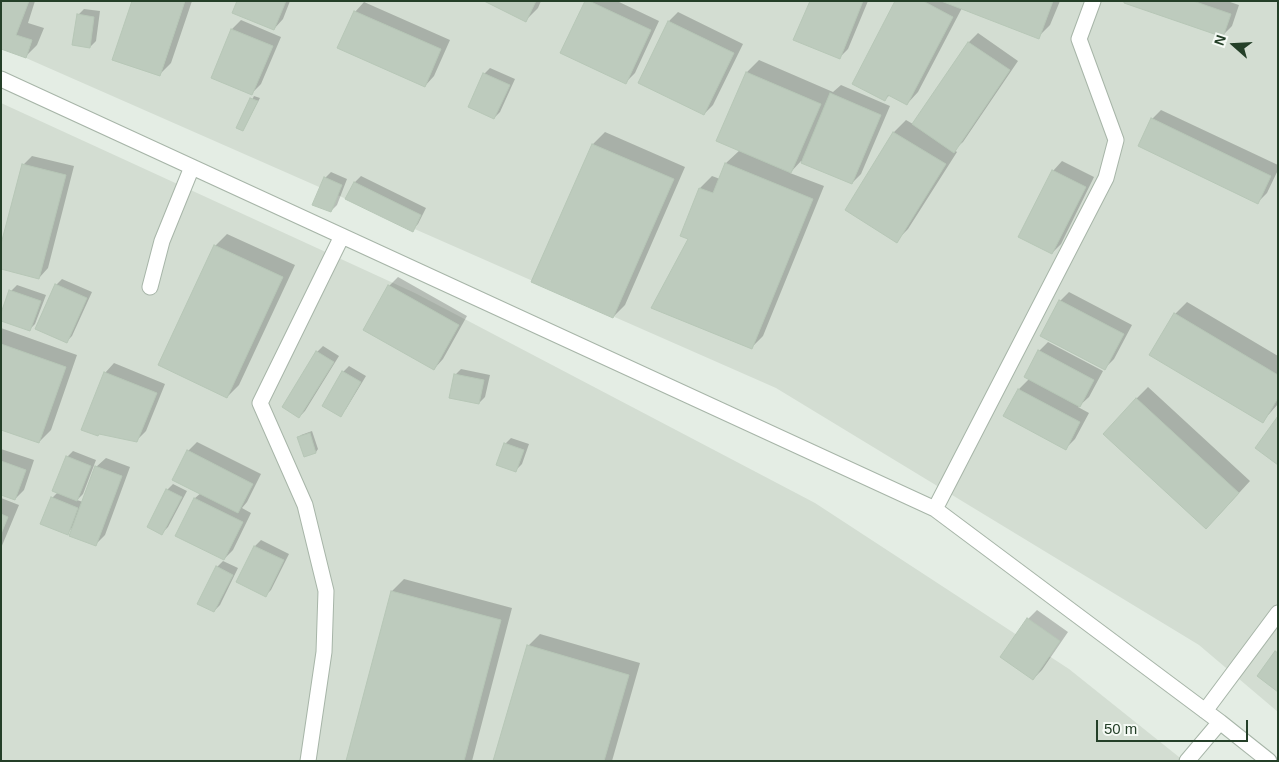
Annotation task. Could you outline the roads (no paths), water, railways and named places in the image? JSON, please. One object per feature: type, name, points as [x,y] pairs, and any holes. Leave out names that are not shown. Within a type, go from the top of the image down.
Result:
[{"type":"street","points":[[935,509],[1106,178],[1116,140],[1079,39],[1094,1]]},
{"type":"street","points":[[1,79],[935,509],[1220,722],[1269,761]]},
{"type":"street","points":[[150,287],[162,241],[192,167]]},
{"type":"street","points":[[308,761],[324,652],[326,591],[305,505],[260,403],[342,236]]},
{"type":"street","points":[[1205,711],[1278,613]]},
{"type":"street","points":[[1187,761],[1220,722]]}]
